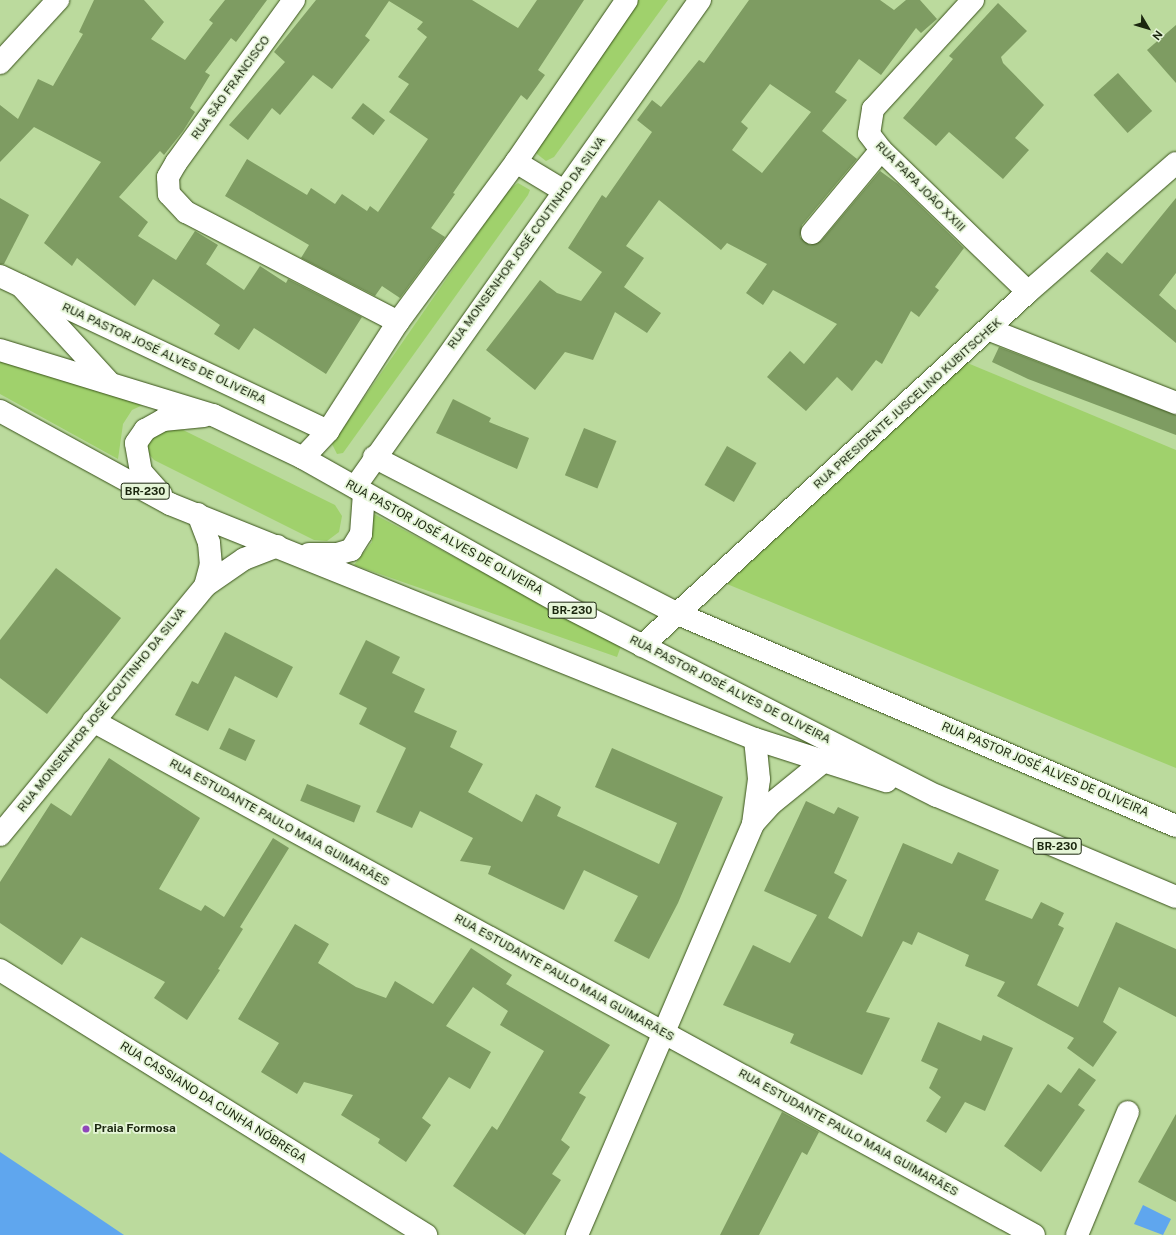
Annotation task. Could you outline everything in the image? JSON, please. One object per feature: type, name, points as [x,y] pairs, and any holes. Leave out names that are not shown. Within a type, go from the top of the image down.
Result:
[{"type":"main road","points":[[0,63],[58,0]]},
{"type":"main road","name":"RUA SÃO FRANCISCO","points":[[294,0],[168,177],[169,194],[186,212],[398,322]]},
{"type":"main road","points":[[304,458],[328,431],[398,322],[516,162],[627,0]]},
{"type":"main road","name":"RUA MONSENHOR JOSÉ COUTINHO DA SILVA","points":[[360,490],[374,457],[700,0]]},
{"type":"main road","name":"RUA PAPA JOÃO XXIII","points":[[973,0],[873,109],[869,134],[881,150],[1028,292]]},
{"type":"main road","points":[[812,233],[881,150]]},
{"type":"main road","points":[[516,162],[564,191]]},
{"type":"main road","name":"RUA PRESIDENTE JUSCELINO KUBITSCHEK","points":[[642,646],[990,330],[1028,292],[1176,163]]},
{"type":"main road","name":"RUA PASTOR JOSÉ ALVES DE OLIVEIRA","points":[[0,276],[328,431]]},
{"type":"main road","points":[[22,286],[110,383]]},
{"type":"main road","points":[[990,330],[1176,403]]},
{"type":"main road","name":"RUA PASTOR JOSÉ ALVES DE OLIVEIRA","points":[[0,350],[213,415],[304,458],[642,646],[937,796],[1176,897]]},
{"type":"main road","name":"RUA PASTOR JOSÉ ALVES DE OLIVEIRA","points":[[0,411],[170,504],[298,554],[755,739],[937,796]]},
{"type":"main road","points":[[170,504],[141,472],[136,443],[145,430],[163,420],[213,415]]},
{"type":"main road","name":"RUA PASTOR JOSÉ ALVES DE OLIVEIRA","points":[[374,457],[678,614],[1176,826]]},
{"type":"main road","points":[[298,554],[337,554],[351,550],[361,534],[360,490]]},
{"type":"main road","name":"RUA MONSENHOR JOSÉ COUTINHO DA SILVA","points":[[198,514],[210,550],[211,564],[205,586]]},
{"type":"main road","name":"RUA MONSENHOR JOSÉ COUTINHO DA SILVA","points":[[0,835],[205,586],[244,560],[278,546]]},
{"type":"main road","name":"RUA ESTUDANTE PAULO MAIA GUIMARÃES","points":[[93,721],[1034,1235]]},
{"type":"main road","points":[[577,1235],[666,1034],[753,824],[759,779],[755,739]]},
{"type":"main road","points":[[753,824],[771,804],[824,761]]},
{"type":"main road","name":"RUA CASSIANO DA CUNHA NÓBREGA","points":[[0,970],[426,1235]]},
{"type":"main road","points":[[1077,1235],[1128,1112]]},
{"type":"green space","points":[[631,0],[668,0],[554,157],[546,161],[537,154],[534,146]]},
{"type":"green space","points":[[518,183],[530,190],[528,195],[343,453],[337,454],[332,444],[508,190]]},
{"type":"green space","points":[[0,358],[149,402],[132,410],[123,424],[118,459],[0,394]]},
{"type":"green space","points":[[965,362],[1176,450],[1176,768],[727,584]]},
{"type":"green space","points":[[175,426],[335,505],[342,516],[339,532],[327,541],[314,540],[154,460],[147,452],[147,436]]},
{"type":"green space","points":[[372,513],[621,646],[617,657],[354,565],[372,542]]},
{"type":"water","points":[[0,1152],[87,1210],[124,1235],[0,1235]]},
{"type":"water","points":[[1143,1205],[1171,1219],[1163,1235],[1134,1224]]},
{"type":"building","points":[[94,0],[144,0],[164,22],[151,39],[185,60],[213,23],[209,20],[225,0],[267,0],[236,42],[231,38],[205,72],[210,75],[190,108],[195,112],[183,131],[164,155],[160,151],[119,197],[148,222],[138,236],[176,260],[195,231],[218,245],[206,264],[244,290],[260,266],[286,283],[288,279],[362,317],[326,374],[254,328],[239,350],[214,334],[220,325],[153,279],[135,306],[77,258],[72,266],[44,243],[101,162],[34,127],[0,162],[0,105],[18,119],[38,79],[53,86],[83,34],[79,32]]},
{"type":"building","points":[[316,0],[472,0],[518,28],[537,0],[584,0],[538,70],[545,75],[527,100],[521,95],[453,193],[455,194],[431,228],[445,237],[400,298],[382,286],[375,296],[301,258],[309,245],[225,196],[247,159],[307,195],[311,188],[335,204],[342,194],[367,211],[370,206],[378,212],[428,139],[389,112],[409,84],[398,77],[427,37],[417,29],[423,22],[389,1],[365,36],[370,40],[332,89],[313,75],[280,115],[272,108],[248,140],[229,125],[285,62],[274,52]]},
{"type":"building","points":[[749,0],[880,0],[894,10],[906,0],[920,0],[937,19],[921,33],[916,28],[881,75],[859,59],[835,92],[847,100],[822,131],[857,159],[802,225],[800,237],[810,245],[821,241],[880,171],[898,184],[964,248],[935,287],[939,290],[919,317],[911,311],[882,364],[876,360],[852,391],[837,377],[806,411],[767,377],[790,351],[804,364],[837,324],[773,290],[763,305],[746,293],[767,264],[727,243],[721,250],[659,200],[626,246],[644,258],[624,287],[661,313],[647,333],[615,312],[593,360],[565,352],[535,390],[486,350],[540,280],[557,293],[581,301],[602,272],[568,248],[602,195],[606,198],[652,132],[637,120],[652,100],[661,107],[699,60],[704,63]],"holes":[[[770,84],[811,112],[762,173],[732,150],[748,128],[741,122]]]},
{"type":"building","points":[[998,3],[1027,31],[1001,57],[1003,63],[1044,105],[1015,138],[1029,150],[1003,179],[949,132],[936,146],[903,118],[953,59],[949,56]]},
{"type":"building","points":[[1176,25],[1176,83],[1147,50]]},
{"type":"building","points":[[1118,73],[1152,111],[1128,133],[1093,95]]},
{"type":"building","points":[[363,103],[385,120],[373,135],[351,118]]},
{"type":"building","points":[[0,198],[29,215],[4,264],[0,264]]},
{"type":"building","points":[[1176,198],[1176,273],[1159,295],[1176,310],[1176,343],[1090,271],[1107,252],[1122,264]]},
{"type":"building","points":[[999,347],[1176,415],[1176,435],[1028,379],[992,362]]},
{"type":"building","points":[[453,399],[491,418],[489,422],[529,438],[517,469],[436,433]]},
{"type":"building","points":[[584,428],[616,441],[597,488],[565,475]]},
{"type":"building","points":[[727,446],[756,463],[734,502],[704,485]]},
{"type":"building","points":[[56,568],[121,618],[47,714],[0,678],[0,640]]},
{"type":"building","points":[[225,632],[293,667],[277,698],[235,676],[208,731],[175,715],[192,681],[198,684]]},
{"type":"building","points":[[366,640],[400,657],[392,673],[425,689],[414,712],[457,731],[450,747],[483,764],[468,792],[522,822],[536,794],[561,807],[557,816],[659,864],[677,823],[595,787],[612,748],[723,797],[678,903],[649,959],[614,941],[638,896],[584,870],[564,910],[488,874],[491,866],[460,861],[473,838],[420,811],[412,828],[376,812],[406,748],[359,724],[367,708],[339,694]]},
{"type":"building","points":[[229,728],[255,740],[246,761],[219,749]]},
{"type":"building","points":[[109,758],[200,818],[159,889],[201,911],[205,905],[224,917],[273,838],[289,848],[240,927],[243,929],[218,969],[220,970],[187,1020],[154,998],[165,982],[81,937],[62,965],[0,923],[0,882],[51,803],[71,816]]},
{"type":"building","points":[[307,784],[361,806],[354,822],[300,801]]},
{"type":"building","points":[[806,801],[834,814],[838,807],[859,817],[834,873],[847,880],[828,918],[862,937],[903,843],[952,864],[958,852],[999,870],[985,900],[1032,919],[1041,902],[1064,913],[1058,925],[1064,928],[1037,985],[1078,1007],[1116,922],[1176,949],[1176,1017],[1119,987],[1103,1022],[1117,1032],[1093,1067],[1067,1048],[1074,1038],[997,996],[1005,982],[965,966],[969,955],[918,932],[912,945],[903,941],[866,1012],[890,1018],[862,1075],[790,1043],[794,1034],[723,1005],[753,945],[790,963],[817,915],[764,891]]},
{"type":"building","points":[[295,924],[329,944],[318,963],[356,987],[386,998],[395,981],[433,1004],[471,948],[512,975],[506,984],[610,1045],[579,1093],[586,1097],[561,1140],[570,1147],[552,1174],[561,1180],[525,1235],[453,1186],[492,1126],[497,1130],[544,1051],[500,1025],[508,1011],[473,987],[446,1026],[491,1052],[470,1089],[449,1077],[422,1118],[431,1125],[406,1162],[378,1143],[380,1139],[341,1115],[353,1095],[304,1082],[297,1094],[261,1072],[279,1043],[238,1019]]},
{"type":"building","points":[[938,1022],[981,1041],[983,1035],[1013,1048],[985,1111],[965,1102],[946,1133],[926,1121],[941,1097],[929,1088],[938,1069],[921,1061]]},
{"type":"building","points":[[1079,1068],[1096,1080],[1078,1105],[1085,1110],[1041,1172],[1004,1146],[1048,1084],[1061,1093]]},
{"type":"building","points":[[782,1112],[819,1132],[807,1155],[802,1152],[759,1235],[720,1235]]},
{"type":"building","points":[[1176,1114],[1176,1202],[1138,1182]]},
{"type":"place","name":"Praia Formosa","points":[[86,1129]]}]
